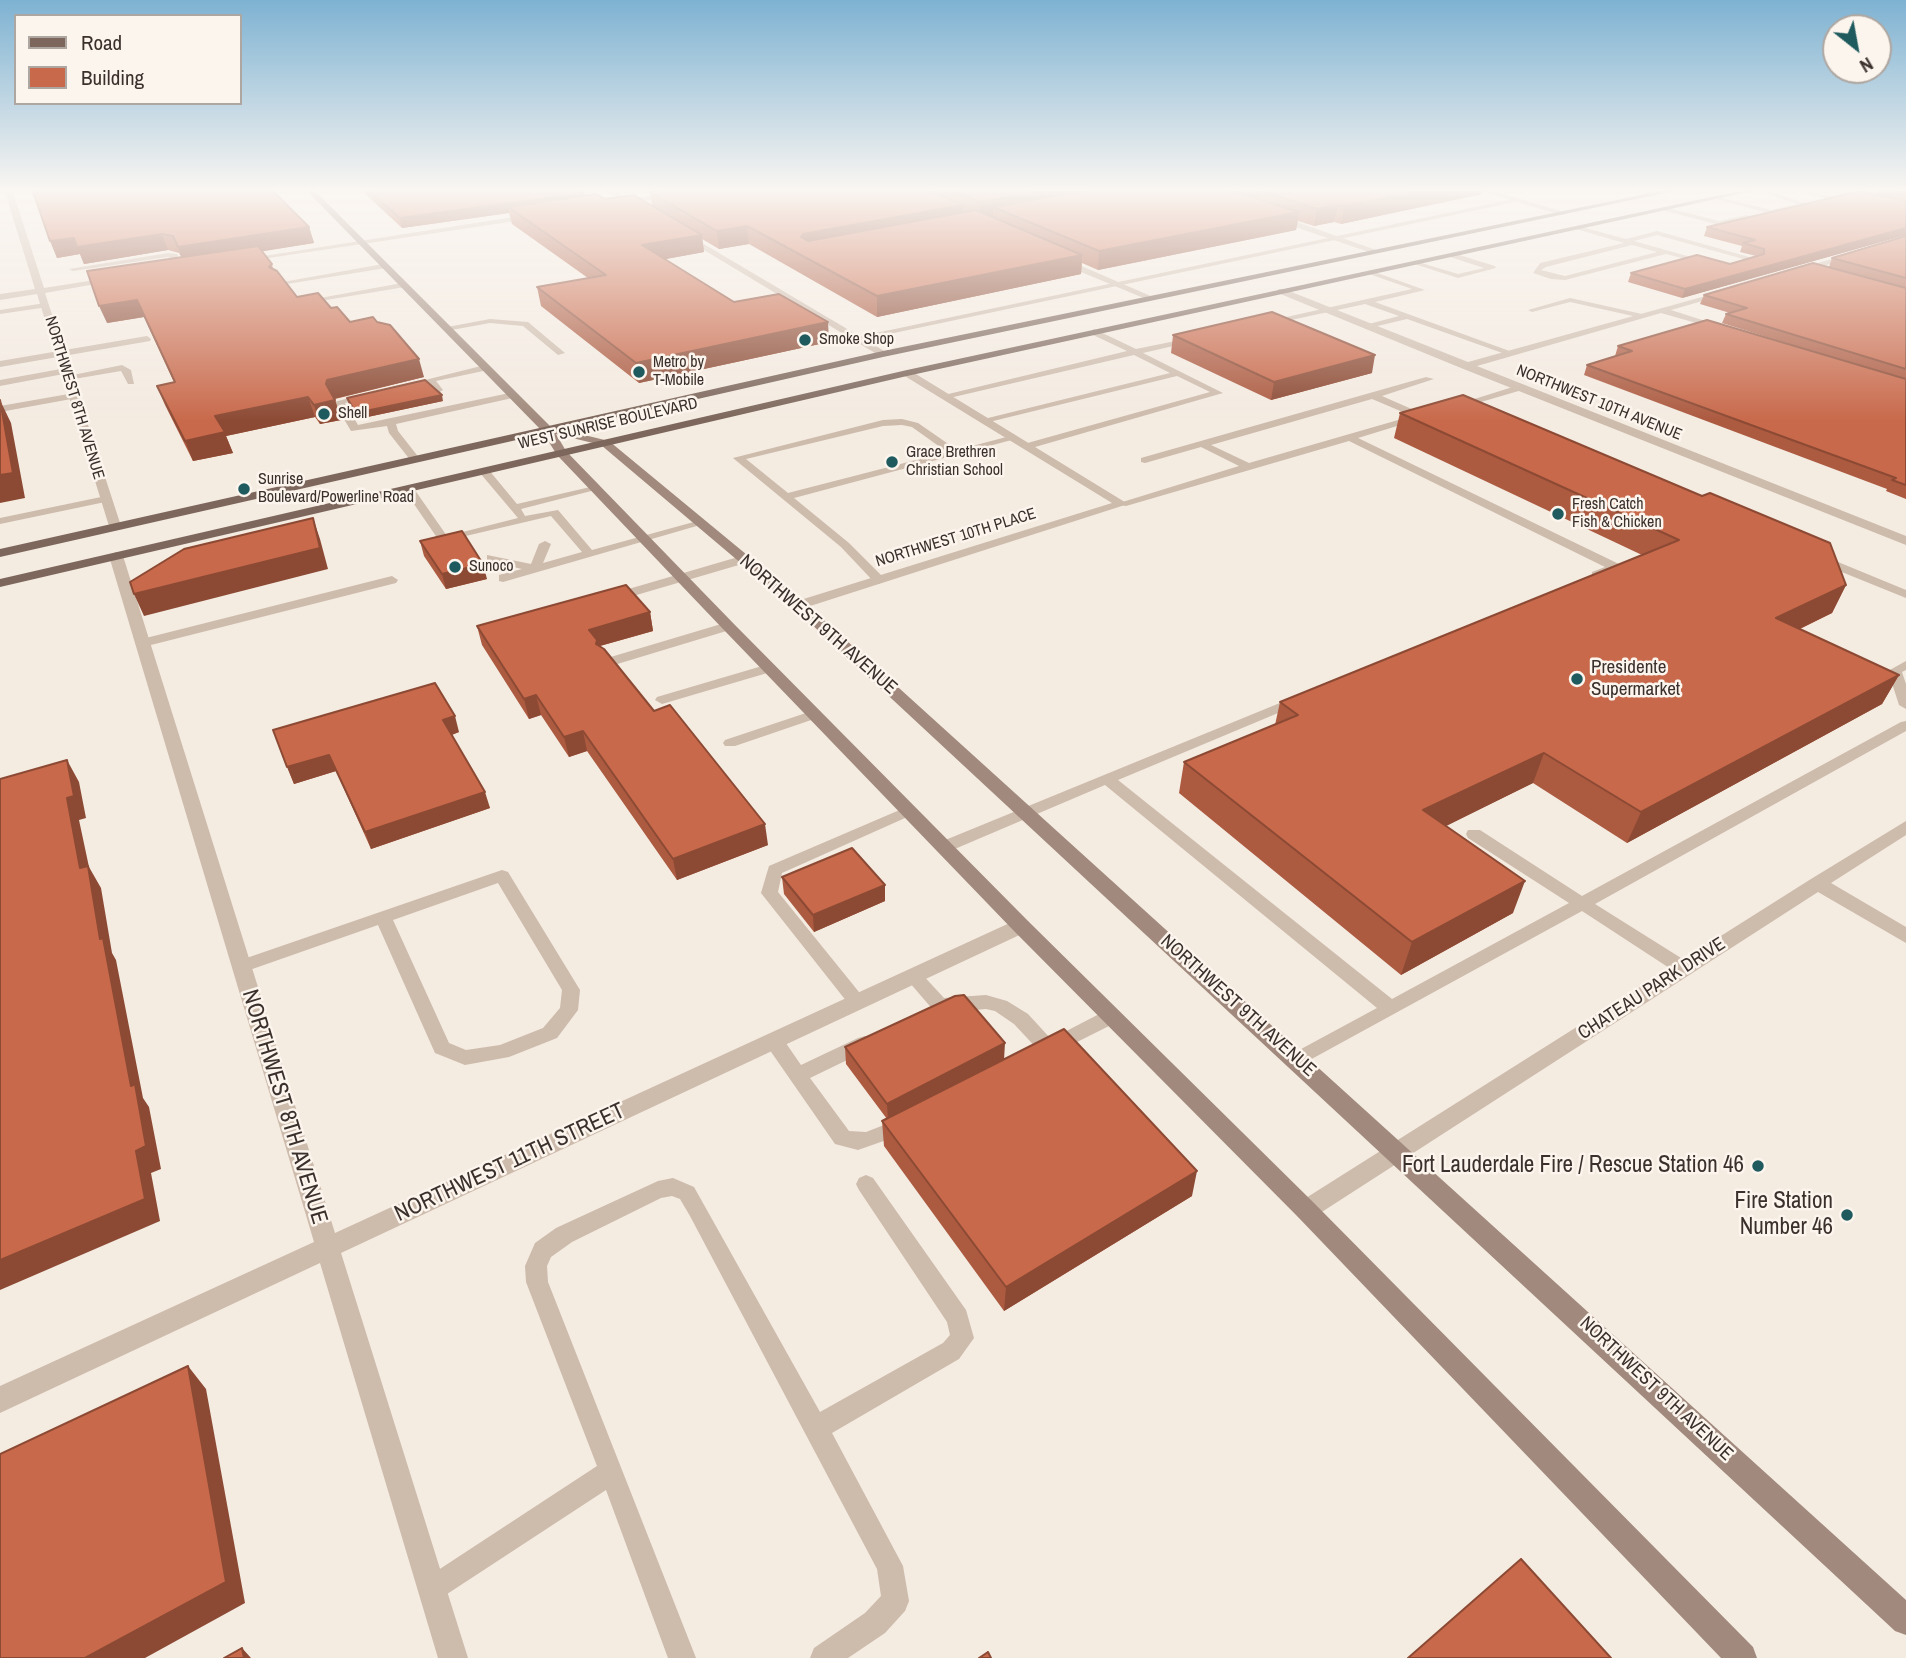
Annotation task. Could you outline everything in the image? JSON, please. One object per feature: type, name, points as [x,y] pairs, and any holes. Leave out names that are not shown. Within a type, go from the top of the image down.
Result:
[{"type":"main road","points":[[383,266],[547,429],[561,453],[727,626],[1021,926],[1306,1210],[1742,1658]]},
{"type":"main road","name":"WEST SUNRISE BOULEVARD","points":[[0,553],[883,354],[1299,266]]},
{"type":"main road","name":"WEST SUNRISE BOULEVARD","points":[[0,583],[907,373],[1399,266]]},
{"type":"main road","points":[[1281,291],[1272,287],[1272,283],[1296,267]]},
{"type":"main road","name":"NORTHWEST 9TH AVENUE","points":[[547,429],[605,443],[799,605],[1906,1620]]},
{"type":"street","name":"NORTHWEST 8TH AVENUE","points":[[33,266],[115,527]]},
{"type":"street","points":[[737,266],[883,354]]},
{"type":"street","points":[[1076,266],[1149,297]]},
{"type":"street","points":[[169,272],[195,267]]},
{"type":"street","points":[[1785,274],[1810,267],[1830,273]]},
{"type":"street","points":[[0,298],[130,277]]},
{"type":"street","points":[[1465,366],[1735,289]]},
{"type":"street","name":"NORTHWEST 10TH AVENUE","points":[[1281,291],[1906,541]]},
{"type":"street","points":[[1661,310],[1738,334]]},
{"type":"street","points":[[907,373],[1122,504]]},
{"type":"street","name":"NORTHWEST 10TH PLACE","points":[[799,605],[1122,504]]},
{"type":"street","name":"NORTHWEST 8TH AVENUE","points":[[116,556],[453,1658]]},
{"type":"street","name":"CHATEAU PARK DRIVE","points":[[1306,1210],[1906,827]]},
{"type":"street","points":[[1817,883],[1906,936]]},
{"type":"street","name":"NORTHWEST 11TH STREET","points":[[0,1400],[1021,926]]},
{"type":"lane","points":[[73,269],[91,266]]},
{"type":"lane","points":[[180,266],[182,270]]},
{"type":"lane","points":[[281,283],[381,266]]},
{"type":"lane","points":[[856,338],[1197,266]]},
{"type":"lane","points":[[1426,266],[1458,276],[1492,268],[1487,266]]},
{"type":"lane","points":[[1541,266],[1536,271],[1551,277],[1565,278],[1610,266]]},
{"type":"lane","points":[[1256,325],[1422,290],[1371,272]]},
{"type":"lane","points":[[300,302],[402,285]]},
{"type":"lane","points":[[1532,310],[1570,300],[1642,316]]},
{"type":"lane","points":[[1367,302],[1511,353]]},
{"type":"lane","points":[[0,312],[45,305]]},
{"type":"lane","points":[[1368,327],[1408,316]]},
{"type":"lane","points":[[446,328],[490,321],[525,324],[561,354]]},
{"type":"lane","points":[[1028,446],[1219,393],[1094,332]]},
{"type":"lane","points":[[945,396],[1204,337]]},
{"type":"lane","points":[[0,363],[147,339]]},
{"type":"lane","points":[[0,383],[122,368],[126,370],[131,382]]},
{"type":"lane","points":[[438,390],[425,381],[485,368]]},
{"type":"lane","points":[[985,420],[1180,373]]},
{"type":"lane","points":[[1146,460],[1429,379]]},
{"type":"lane","points":[[1445,409],[1519,388]]},
{"type":"lane","points":[[379,392],[339,402],[355,429],[387,418],[449,404],[514,395]]},
{"type":"lane","points":[[368,395],[375,403]]},
{"type":"lane","points":[[0,410],[74,396]]},
{"type":"lane","points":[[1373,396],[1420,416]]},
{"type":"lane","points":[[1457,406],[1470,411]]},
{"type":"lane","points":[[1122,504],[1433,413]]},
{"type":"lane","points":[[387,418],[393,431],[415,458]]},
{"type":"lane","points":[[879,580],[845,545],[738,458],[901,422],[915,425],[955,453]]},
{"type":"lane","points":[[851,431],[865,441]]},
{"type":"lane","points":[[1349,437],[1615,567],[1579,582]]},
{"type":"lane","points":[[786,497],[1014,438]]},
{"type":"lane","points":[[816,439],[831,450]]},
{"type":"lane","points":[[1202,444],[1248,467]]},
{"type":"lane","points":[[778,448],[792,459]]},
{"type":"lane","points":[[887,457],[901,467]]},
{"type":"lane","points":[[852,466],[866,477]]},
{"type":"lane","points":[[484,471],[527,524]]},
{"type":"lane","points":[[815,477],[827,486]]},
{"type":"lane","points":[[408,488],[444,540],[527,524],[554,512],[590,554]]},
{"type":"lane","points":[[514,508],[595,488]]},
{"type":"lane","points":[[0,521],[106,499]]},
{"type":"lane","points":[[503,578],[701,523]]},
{"type":"lane","points":[[478,541],[503,530]]},
{"type":"lane","points":[[535,569],[545,544]]},
{"type":"lane","points":[[521,551],[535,569]]},
{"type":"lane","points":[[1803,551],[1906,594]]},
{"type":"lane","points":[[491,558],[535,569]]},
{"type":"lane","points":[[601,601],[745,559]]},
{"type":"lane","points":[[143,643],[391,580]]},
{"type":"lane","points":[[609,662],[727,626]]},
{"type":"lane","points":[[1906,665],[1895,671],[1906,705]]},
{"type":"lane","points":[[662,700],[769,668]]},
{"type":"lane","points":[[944,847],[1310,694]]},
{"type":"lane","points":[[730,743],[815,714]]},
{"type":"lane","points":[[1297,1060],[1906,725]]},
{"type":"lane","points":[[1107,779],[1391,1009]]},
{"type":"lane","points":[[857,1002],[769,893],[772,881],[775,870],[909,811]]},
{"type":"lane","points":[[1474,834],[1684,968]]},
{"type":"lane","points":[[241,967],[383,917],[502,876],[571,990],[569,1010],[550,1033],[502,1052],[465,1058],[442,1048],[383,917]]},
{"type":"lane","points":[[913,976],[940,1006]]},
{"type":"lane","points":[[918,1017],[940,1006],[968,1001],[1001,1006],[1021,1019],[1049,1049]]},
{"type":"lane","points":[[1025,1062],[1112,1016]]},
{"type":"lane","points":[[798,1075],[882,1035]]},
{"type":"lane","points":[[774,1041],[836,1131],[848,1141],[858,1142],[882,1136],[918,1118]]},
{"type":"lane","points":[[816,1428],[951,1351],[962,1338],[958,1318],[866,1184]]},
{"type":"lane","points":[[682,1658],[537,1282],[536,1266],[542,1250],[564,1235],[658,1190],[673,1186],[687,1193],[698,1209],[890,1566],[895,1601],[876,1623],[824,1658]]},
{"type":"lane","points":[[432,1589],[612,1471]]},
{"type":"building","points":[[119,266],[270,266],[277,271],[297,297],[318,293],[331,308],[337,307],[350,322],[373,317],[377,322],[390,325],[419,359],[327,380],[326,384],[335,400],[314,405],[308,397],[215,416],[225,432],[185,441],[157,386],[175,382],[137,300],[99,306],[87,271]]},
{"type":"building","points":[[594,266],[676,266],[734,302],[779,294],[828,322],[636,363],[537,287],[606,275]]},
{"type":"building","points":[[822,266],[1025,266],[877,296]]},
{"type":"building","points":[[1655,266],[1767,266],[1685,289],[1631,273]]},
{"type":"building","points":[[1802,266],[1826,266],[1906,288],[1906,369],[1726,314],[1747,308],[1704,295]]},
{"type":"building","points":[[1863,266],[1906,266],[1906,278]]},
{"type":"building","points":[[1272,312],[1375,355],[1274,382],[1173,335]]},
{"type":"building","points":[[1707,320],[1906,379],[1906,485],[1892,480],[1896,478],[1587,365],[1632,351],[1618,346]]},
{"type":"building","points":[[425,380],[442,395],[356,413],[347,398]]},
{"type":"building","points":[[1463,395],[1702,496],[1710,493],[1830,543],[1846,585],[1776,618],[1899,675],[1641,812],[1544,753],[1423,810],[1525,881],[1412,942],[1184,762],[1298,715],[1280,702],[1679,540],[1400,413]]},
{"type":"building","points":[[0,400],[13,473],[0,475]]},
{"type":"building","points":[[313,518],[320,548],[134,594],[130,582],[184,549]]},
{"type":"building","points":[[462,531],[483,564],[442,574],[420,541]]},
{"type":"building","points":[[626,585],[650,612],[589,630],[597,640],[596,644],[604,649],[654,711],[670,705],[765,824],[673,859],[583,731],[564,737],[536,695],[524,699],[477,626]]},
{"type":"building","points":[[435,683],[455,716],[443,720],[485,792],[365,832],[329,755],[287,767],[273,730]]},
{"type":"building","points":[[67,760],[74,796],[67,798],[80,868],[88,866],[100,939],[103,938],[131,1086],[135,1084],[146,1146],[136,1151],[145,1199],[0,1260],[0,779]]},
{"type":"building","points":[[852,848],[885,885],[813,915],[782,877]]},
{"type":"building","points":[[964,995],[1005,1043],[887,1104],[845,1047],[955,996]]},
{"type":"building","points":[[1064,1029],[1197,1171],[1006,1287],[882,1121]]},
{"type":"building","points":[[188,1366],[226,1582],[85,1658],[0,1658],[0,1454]]},
{"type":"building","points":[[1521,1559],[1611,1658],[1408,1658]]},
{"type":"building","points":[[242,1648],[244,1658],[224,1658]]},
{"type":"building","points":[[988,1652],[991,1658],[979,1658]]},
{"type":"place","name":"Smoke Shop","points":[[805,340]]},
{"type":"place","name":"Metro by T-Mobile","points":[[639,372]]},
{"type":"place","name":"Shell","points":[[324,414]]},
{"type":"place","name":"Grace Brethren Christian School","points":[[892,462]]},
{"type":"place","name":"Sunrise Boulevard/Powerline Road","points":[[244,489]]},
{"type":"place","name":"Fresh Catch Fish & Chicken","points":[[1558,514]]},
{"type":"place","name":"Sunoco","points":[[455,567]]},
{"type":"place","name":"Presidente Supermarket","points":[[1577,679]]},
{"type":"place","name":"Fort Lauderdale Fire / Rescue Station 46","points":[[1758,1166]]},
{"type":"place","name":"Fire Station Number 46","points":[[1847,1215]]}]
